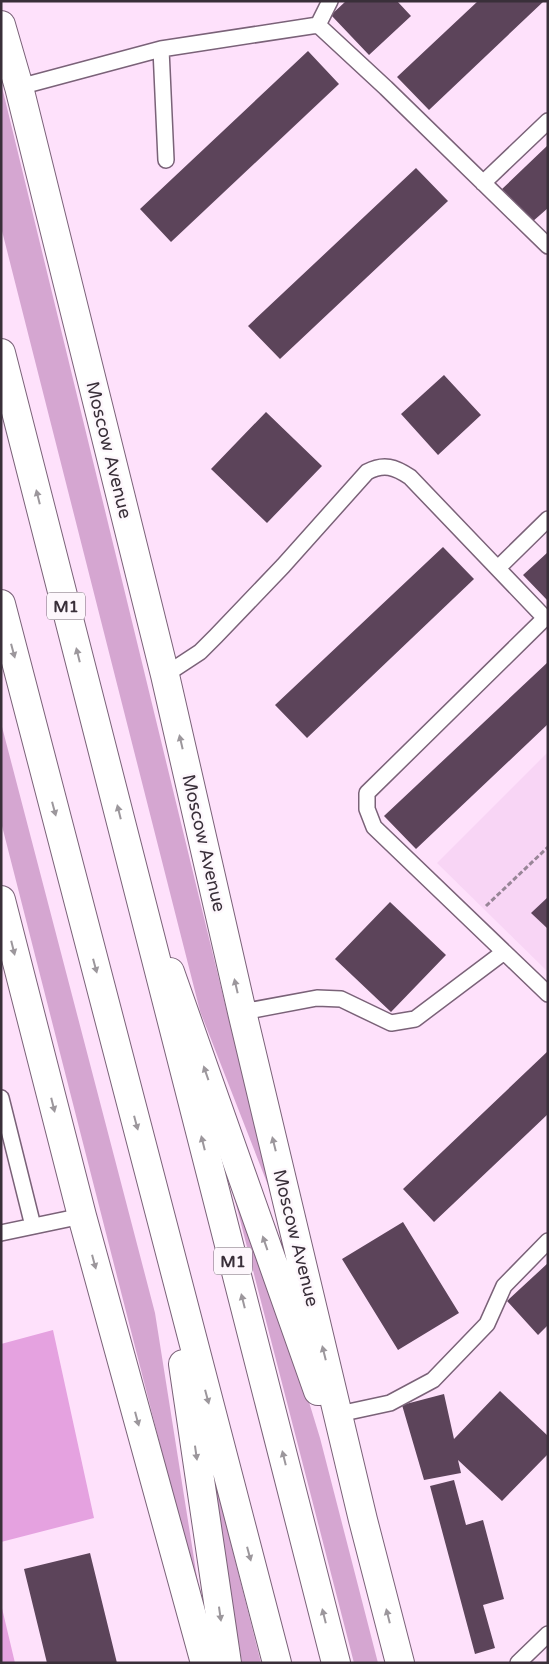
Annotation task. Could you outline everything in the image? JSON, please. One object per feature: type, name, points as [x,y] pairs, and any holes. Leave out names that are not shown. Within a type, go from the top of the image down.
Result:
[{"type":"main road","name":"Moscow Avenue","points":[[3,34],[19,87],[165,675],[242,1012],[363,1520],[400,1663]]},
{"type":"main road","name":"M1","points":[[1,353],[336,1663]]},
{"type":"main road","points":[[1,604],[277,1663]]},
{"type":"main road","points":[[131,860],[363,1520]]},
{"type":"main road","points":[[1,900],[82,1216],[205,1663]]},
{"type":"main road","points":[[164,1232],[227,1663]]},
{"type":"lane","points":[[318,25],[330,1]]},
{"type":"lane","points":[[19,87],[161,49],[318,25]]},
{"type":"lane","points":[[318,25],[386,88],[548,246]]},
{"type":"lane","points":[[161,49],[166,160]]},
{"type":"lane","points":[[483,183],[548,121]]},
{"type":"lane","points":[[165,675],[200,652],[216,636],[284,566],[367,472],[377,467],[386,466],[398,469],[410,477],[546,620],[367,793],[367,809],[374,827],[548,994]]},
{"type":"lane","points":[[498,568],[548,519]]},
{"type":"lane","points":[[242,1012],[317,998],[341,1000],[390,1023],[416,1020],[504,952]]},
{"type":"lane","points":[[1,1098],[32,1226]]},
{"type":"lane","points":[[1,1233],[82,1216]]},
{"type":"lane","points":[[339,1414],[390,1403],[433,1380],[488,1324],[504,1286],[548,1241]]},
{"type":"lane","points":[[518,1663],[548,1634]]},
{"type":"path","points":[[472,921],[548,847]]},
{"type":"shaded area","points":[[1,83],[271,1193],[200,1011],[1,227]]},
{"type":"shaded area","points":[[1,723],[155,1313],[202,1609],[1,822]]},
{"type":"shaded area","points":[[548,752],[548,972],[437,863]]},
{"type":"shaded area","points":[[220,1142],[280,1307],[320,1438],[378,1663],[354,1663]]},
{"type":"shaded area","points":[[53,1330],[94,1518],[1,1542],[1,1344]]},
{"type":"shaded area","points":[[207,1449],[261,1663],[242,1663]]},
{"type":"shaded area","points":[[1,1604],[15,1663],[1,1663]]},
{"type":"building","points":[[346,1],[397,1],[411,16],[369,55],[331,15]]},
{"type":"building","points":[[478,1],[544,1],[429,110],[397,77]]},
{"type":"building","points":[[308,51],[339,84],[171,242],[140,209]]},
{"type":"building","points":[[548,145],[548,208],[532,222],[501,190]]},
{"type":"building","points":[[416,168],[448,201],[280,359],[248,326]]},
{"type":"building","points":[[444,375],[481,415],[438,455],[401,414]]},
{"type":"building","points":[[266,412],[322,466],[267,523],[211,469]]},
{"type":"building","points":[[443,547],[474,579],[307,738],[275,705]]},
{"type":"building","points":[[548,552],[548,601],[523,575]]},
{"type":"building","points":[[548,662],[548,724],[416,849],[384,816]]},
{"type":"building","points":[[548,897],[548,929],[531,913]]},
{"type":"building","points":[[390,902],[446,955],[391,1012],[335,959]]},
{"type":"building","points":[[548,1051],[548,1114],[434,1222],[403,1189]]},
{"type":"building","points":[[403,1222],[459,1313],[398,1350],[342,1259]]},
{"type":"building","points":[[548,1263],[548,1325],[538,1335],[507,1301]]},
{"type":"building","points":[[500,1391],[548,1436],[548,1454],[502,1501],[458,1460],[461,1473],[424,1480],[402,1405],[444,1394],[454,1439]]},
{"type":"building","points":[[454,1480],[466,1525],[483,1520],[504,1599],[483,1605],[495,1648],[475,1654],[430,1486]]},
{"type":"building","points":[[90,1553],[117,1663],[47,1663],[24,1569]]}]
